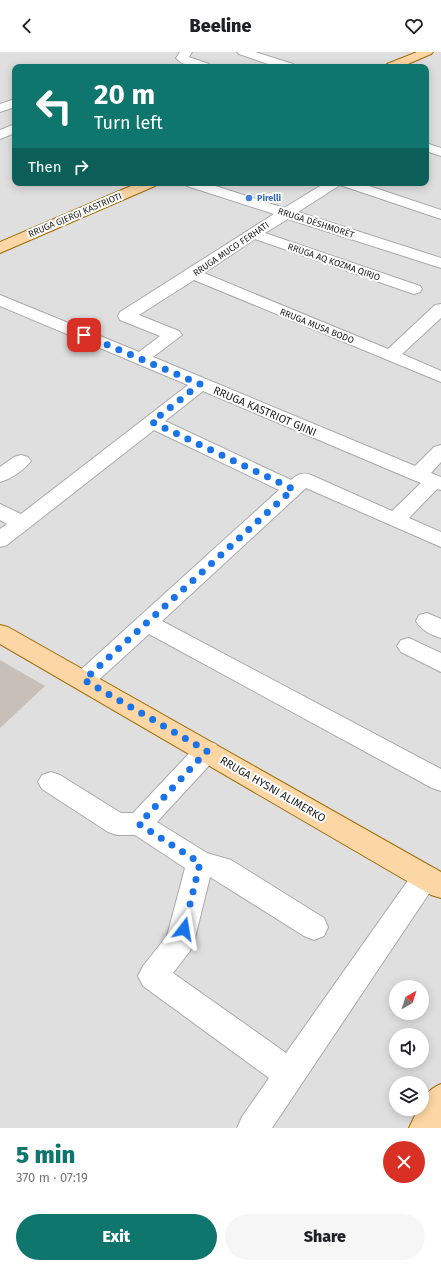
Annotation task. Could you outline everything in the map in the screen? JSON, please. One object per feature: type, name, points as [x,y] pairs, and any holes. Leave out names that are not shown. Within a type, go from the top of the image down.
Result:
[{"type":"main road","points":[[402,64],[431,56]]},
{"type":"main road","points":[[422,64],[431,56]]},
{"type":"main road","name":"RRUGA GJERGJ KASTRIOTI","points":[[0,233],[110,186]]},
{"type":"main road","name":"RRUGA GJERGJ KASTRIOTI","points":[[0,248],[143,186]]},
{"type":"main road","name":"RRUGA HYSNI ALIMERKO","points":[[0,633],[437,882]]},
{"type":"main road","points":[[425,1128],[441,1100]]},
{"type":"street","points":[[186,52],[182,58],[197,64]]},
{"type":"street","points":[[244,52],[280,64]]},
{"type":"street","points":[[0,108],[12,104]]},
{"type":"street","points":[[0,122],[12,127]]},
{"type":"street","points":[[0,135],[12,129]]},
{"type":"street","name":"RRUGA DËSHMORËT","points":[[201,186],[441,264]]},
{"type":"street","name":"RRUGA MUCO FERHATI","points":[[141,358],[174,336],[126,316],[285,213],[330,186]]},
{"type":"street","points":[[355,186],[441,215]]},
{"type":"street","name":"RRUGA AQ KOZMA QIRJO","points":[[254,234],[414,289]]},
{"type":"street","name":"RRUGA MUSA BODO","points":[[193,274],[441,377]]},
{"type":"street","name":"RRUGA KASTRIOT GJINI","points":[[0,300],[431,480]]},
{"type":"street","points":[[390,356],[441,309]]},
{"type":"street","points":[[0,540],[200,384]]},
{"type":"street","points":[[152,422],[293,489]]},
{"type":"street","points":[[395,520],[431,480],[441,451]]},
{"type":"street","points":[[0,476],[21,462]]},
{"type":"street","points":[[84,680],[304,479],[441,540]]},
{"type":"street","points":[[0,512],[22,523]]},
{"type":"street","points":[[147,623],[441,781]]},
{"type":"street","points":[[409,646],[441,663]]},
{"type":"street","points":[[139,824],[207,751]]},
{"type":"street","points":[[51,782],[117,824],[139,824],[200,863],[221,868],[314,927]]},
{"type":"street","points":[[200,863],[180,942],[153,976],[290,1074]]},
{"type":"street","points":[[253,1128],[290,1074],[437,882]]},
{"type":"shaded area","points":[[0,52],[441,52],[441,1128],[0,1128]]},
{"type":"building","points":[[0,660],[45,686],[0,728]]},
{"type":"place","name":"Pirelli","points":[[249,198]]},
{"type":"route","points":[[84,335],[200,384],[152,422],[293,489],[84,680],[207,751],[139,824],[200,863],[184,929]]}]
